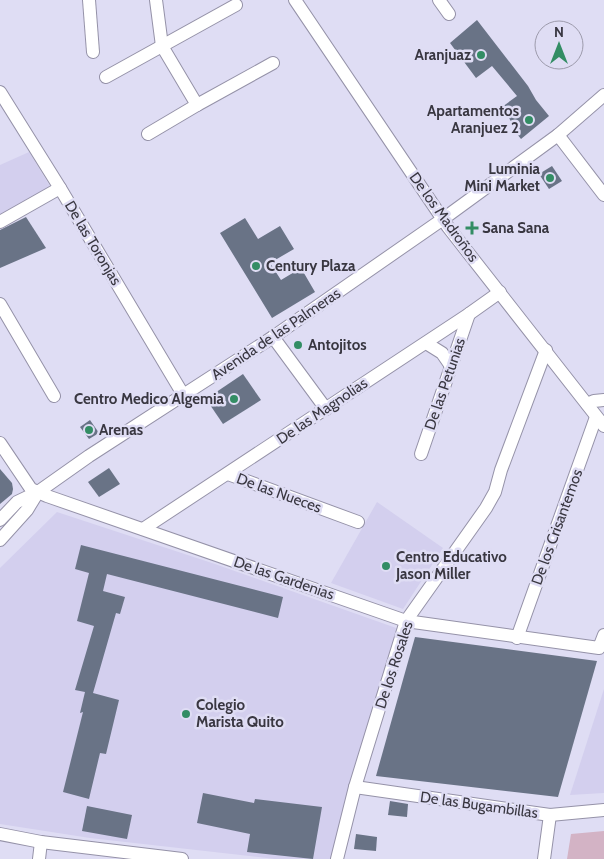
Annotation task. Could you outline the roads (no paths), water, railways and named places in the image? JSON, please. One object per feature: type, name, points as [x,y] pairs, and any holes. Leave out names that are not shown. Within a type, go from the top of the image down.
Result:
[{"type":"street","points":[[90,0],[93,52]]},
{"type":"street","points":[[156,0],[162,46],[196,105]]},
{"type":"street","name":"De los Madroños","points":[[295,0],[443,219],[600,421]]},
{"type":"street","points":[[439,0],[449,14]]},
{"type":"street","points":[[106,77],[236,5]]},
{"type":"street","points":[[148,134],[196,105],[273,63]]},
{"type":"street","name":"De las Toronjas","points":[[0,92],[60,188],[184,396]]},
{"type":"street","name":"Avenida de las Palmeras","points":[[0,520],[17,502],[38,492],[89,456],[273,337],[443,219],[558,135],[604,95]]},
{"type":"street","points":[[558,135],[604,195]]},
{"type":"street","points":[[0,222],[60,188]]},
{"type":"street","name":"De las Magnolias","points":[[143,529],[426,343],[500,292]]},
{"type":"street","points":[[0,304],[54,396]]},
{"type":"street","name":"De las Petunias","points":[[421,454],[469,314]]},
{"type":"street","points":[[273,337],[326,409]]},
{"type":"street","points":[[426,343],[442,353],[451,366]]},
{"type":"street","name":"De los Rosales","points":[[337,859],[355,787],[406,621],[486,508],[495,492],[501,470],[546,350]]},
{"type":"street","points":[[587,404],[604,400]]},
{"type":"street","name":"De los Crisantemos","points":[[517,638],[600,421]]},
{"type":"street","name":"De las Gardenias","points":[[0,443],[31,488],[38,492],[406,621],[599,648],[604,635]]},
{"type":"street","name":"De las Nueces","points":[[228,474],[358,522]]},
{"type":"street","name":"Avenida de las Palmeras","points":[[0,540],[27,510],[38,492]]},
{"type":"street","name":"De las Bugambillas","points":[[355,787],[550,815],[604,810]]},
{"type":"street","points":[[544,859],[550,815]]},
{"type":"street","points":[[0,834],[41,842],[182,859]]},
{"type":"street","points":[[39,859],[41,842]]},
{"type":"place","name":"Aranjuaz","points":[[481,55]]},
{"type":"place","name":"Apartamentos Aranjuez 2","points":[[529,120]]},
{"type":"place","name":"Luminia Mini Market","points":[[550,178]]},
{"type":"place","name":"Sana Sana","points":[[472,228]]},
{"type":"place","name":"Century Plaza","points":[[256,266]]},
{"type":"place","name":"Antojitos","points":[[298,345]]},
{"type":"place","name":"Centro Medico Algemia","points":[[234,399]]},
{"type":"place","name":"Arenas","points":[[89,430]]},
{"type":"place","name":"Centro Educativo Jason Miller","points":[[386,566]]},
{"type":"place","name":"Colegio Marista Quito","points":[[186,714]]}]
